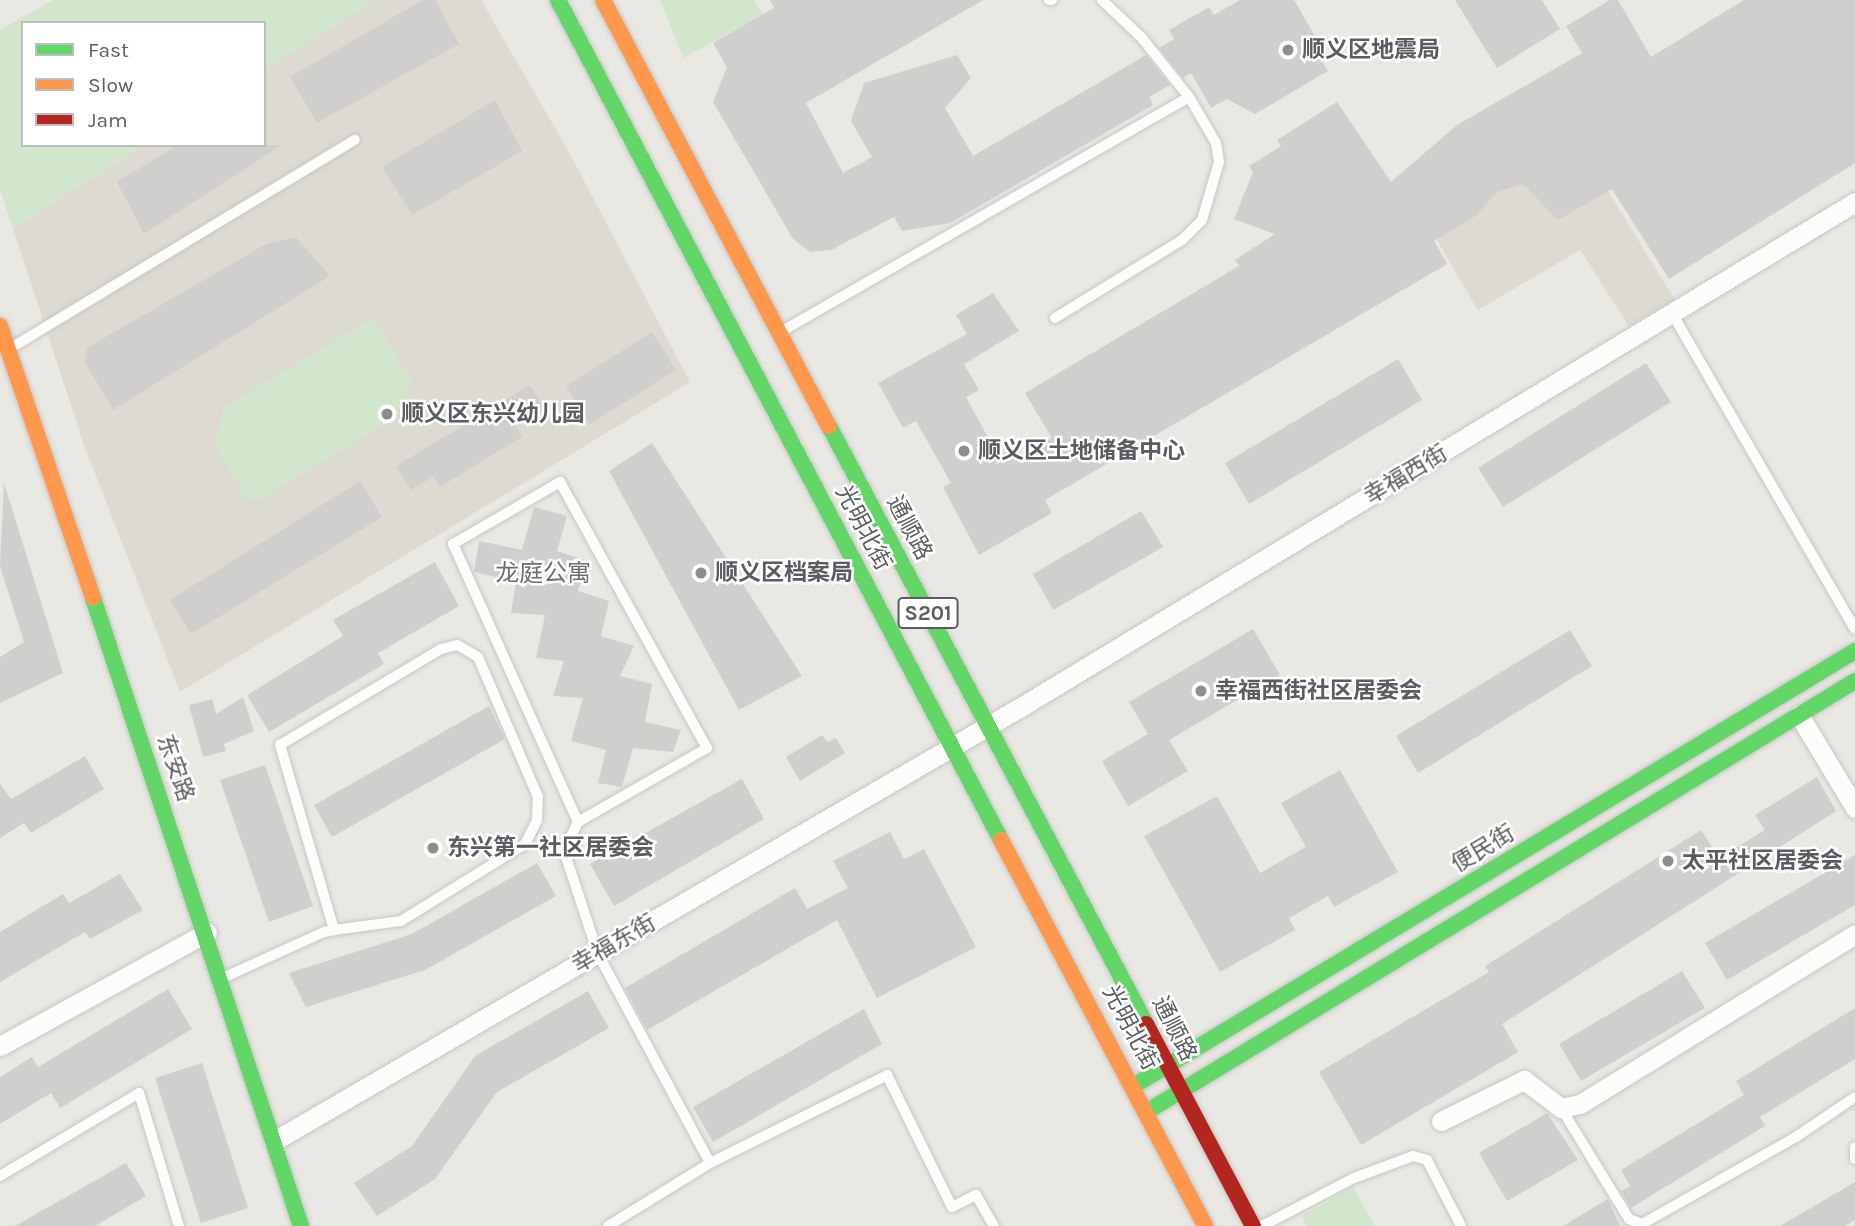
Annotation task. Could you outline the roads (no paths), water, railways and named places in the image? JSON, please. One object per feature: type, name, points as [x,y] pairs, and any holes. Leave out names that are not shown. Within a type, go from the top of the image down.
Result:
[{"type":"main road","name":"光明北街","points":[[558,0],[1135,1085],[1205,1226]]},
{"type":"main road","name":"通顺路","points":[[603,0],[1253,1226]]},
{"type":"main road","name":"东安路","points":[[0,326],[223,977],[301,1226]]},
{"type":"main road","name":"便民街","points":[[1135,1085],[1855,651]]},
{"type":"main road","points":[[1148,1111],[1855,681]]},
{"type":"street","name":"幸福西街","points":[[954,744],[1673,315],[1855,202]]},
{"type":"street","points":[[1799,715],[1855,808]]},
{"type":"street","name":"幸福东街","points":[[274,1141],[954,744]]},
{"type":"street","points":[[0,1046],[207,932]]},
{"type":"street","points":[[1441,1121],[1524,1080],[1561,1108],[1580,1104],[1855,934]]},
{"type":"lane","points":[[1055,318],[1182,240],[1202,220],[1219,162],[1216,144],[1189,97],[1142,38],[1102,0]]},
{"type":"lane","points":[[780,332],[1189,97]]},
{"type":"lane","points":[[8,350],[355,140]]},
{"type":"lane","points":[[1673,315],[1855,629]]},
{"type":"lane","points":[[578,822],[453,544],[561,482],[707,748],[578,822],[564,851],[598,954],[710,1163]]},
{"type":"lane","points":[[223,977],[334,930],[401,921],[525,844],[537,820],[538,797],[478,657],[457,645],[441,649],[280,745],[334,930]]},
{"type":"lane","points":[[608,1226],[710,1163],[887,1075],[952,1207],[976,1195],[994,1226]]},
{"type":"lane","points":[[0,1176],[139,1093],[179,1226]]},
{"type":"lane","points":[[1561,1108],[1629,1219],[1642,1224],[1784,1144],[1855,1097]]},
{"type":"lane","points":[[1855,1147],[1855,1158]]},
{"type":"lane","points":[[1262,1226],[1354,1178],[1413,1156],[1427,1160],[1461,1226]]},
{"type":"place","name":"顺义区地震局","points":[[1288,50]]},
{"type":"place","name":"顺义区东兴幼儿园","points":[[387,414]]},
{"type":"place","name":"顺义区土地储备中心","points":[[964,451]]},
{"type":"place","name":"顺义区档案局","points":[[701,573]]},
{"type":"place","name":"幸福西街社区居委会","points":[[1201,691]]},
{"type":"place","name":"东兴第一社区居委会","points":[[433,848]]},
{"type":"place","name":"太平社区居委会","points":[[1668,861]]},
{"type":"district","name":"龙庭公寓","points":[[543,574]]}]
